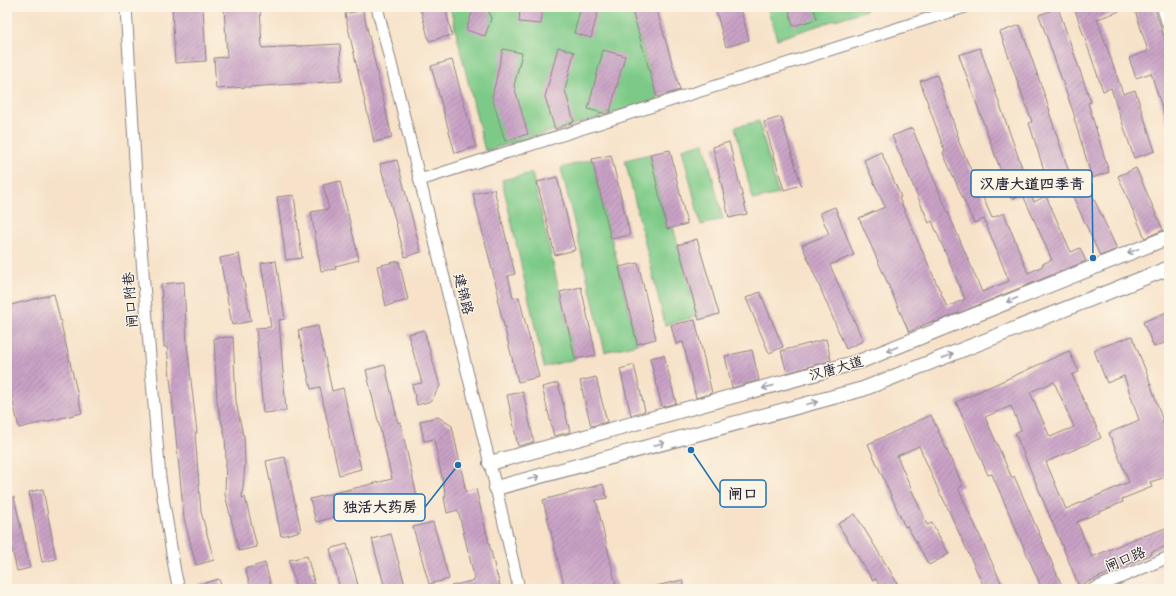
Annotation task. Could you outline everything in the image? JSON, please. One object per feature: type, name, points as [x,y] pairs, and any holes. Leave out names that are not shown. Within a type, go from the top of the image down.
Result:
[{"type":"main road","points":[[1164,7],[1169,23]]},
{"type":"main road","name":"汉唐大道","points":[[490,463],[862,361],[1169,236]]},
{"type":"main road","name":"汉唐大道","points":[[496,488],[863,389],[1169,268]]},
{"type":"street","name":"闸口附巷","points":[[126,7],[138,211],[160,478],[179,589]]},
{"type":"street","name":"建锦路","points":[[377,7],[490,463],[519,589]]},
{"type":"street","points":[[420,180],[965,7]]},
{"type":"street","name":"闸口路","points":[[1094,589],[1169,557]]},
{"type":"green space","points":[[450,7],[631,7],[658,100],[485,151]]},
{"type":"green space","points":[[767,7],[865,7],[866,10],[777,39]]},
{"type":"green space","points":[[759,121],[778,194],[753,200],[735,127]]},
{"type":"green space","points":[[704,143],[723,219],[701,225],[682,149]]},
{"type":"green space","points":[[650,154],[667,229],[673,227],[698,316],[665,325],[625,160]]},
{"type":"green space","points":[[592,159],[637,344],[605,352],[561,168]]},
{"type":"green space","points":[[532,173],[575,359],[544,367],[502,180]]},
{"type":"building","points":[[172,7],[203,7],[206,61],[175,63]]},
{"type":"building","points":[[224,7],[260,7],[262,48],[340,44],[342,81],[216,89],[214,58],[227,57]]},
{"type":"building","points":[[420,7],[445,7],[452,35],[429,41]]},
{"type":"building","points":[[471,7],[488,7],[491,19],[485,36],[466,30],[472,13]]},
{"type":"building","points":[[520,7],[543,7],[541,24],[519,22]]},
{"type":"building","points":[[581,7],[599,7],[591,38],[574,33]]},
{"type":"building","points":[[631,7],[656,7],[680,90],[657,97]]},
{"type":"building","points":[[715,7],[740,7],[749,40],[726,47]]},
{"type":"building","points":[[788,7],[813,7],[817,19],[793,26]]},
{"type":"building","points":[[1074,7],[1129,7],[1097,19],[1123,94],[1135,90],[1155,151],[1134,158],[1111,88],[1103,91]]},
{"type":"building","points":[[1134,7],[1154,7],[1169,51],[1169,124],[1167,124],[1151,73],[1136,78],[1129,58],[1148,51]]},
{"type":"building","points":[[1058,8],[1091,102],[1088,103],[1109,172],[1092,178],[1074,118],[1075,117],[1039,15]]},
{"type":"building","points":[[363,10],[392,138],[374,142],[345,14]]},
{"type":"building","points":[[1020,25],[1050,111],[1049,112],[1071,178],[1049,186],[1029,123],[1032,122],[1000,32]]},
{"type":"building","points":[[558,47],[574,52],[565,90],[574,122],[555,129],[545,97]]},
{"type":"building","points":[[980,48],[1034,202],[1046,196],[1071,252],[1080,248],[1086,261],[934,323],[933,321],[909,332],[859,218],[885,207],[864,160],[881,152],[901,197],[899,198],[947,307],[965,299],[932,221],[929,223],[892,136],[912,128],[982,292],[1009,281],[984,219],[974,223],[943,153],[945,152],[920,81],[937,75],[959,139],[958,140],[992,218],[1004,213],[1028,273],[1043,266],[1042,264],[1052,260],[1023,195],[1011,199],[959,55]]},
{"type":"building","points":[[503,49],[522,53],[514,86],[528,134],[505,141],[492,97]]},
{"type":"building","points":[[603,50],[625,56],[610,112],[606,114],[588,109]]},
{"type":"building","points":[[452,60],[476,147],[455,153],[431,66]]},
{"type":"building","points":[[781,117],[801,185],[784,190],[764,122]]},
{"type":"building","points":[[729,142],[747,214],[729,218],[713,147]]},
{"type":"building","points":[[670,150],[687,224],[667,229],[650,154]]},
{"type":"building","points":[[611,155],[630,235],[611,239],[592,159]]},
{"type":"building","points":[[397,160],[421,252],[405,257],[380,164]]},
{"type":"building","points":[[1136,168],[1163,230],[1145,238],[1118,176]]},
{"type":"building","points":[[557,177],[575,250],[555,255],[537,182]]},
{"type":"building","points":[[340,181],[359,260],[335,266],[336,269],[321,271],[311,212],[329,209],[323,185]]},
{"type":"building","points":[[1087,184],[1117,249],[1100,256],[1071,192]]},
{"type":"building","points":[[494,189],[515,274],[508,276],[513,298],[519,297],[539,377],[518,382],[497,298],[499,297],[473,194]]},
{"type":"building","points":[[294,195],[302,258],[286,260],[277,197]]},
{"type":"building","points":[[835,207],[854,255],[830,265],[863,341],[846,349],[802,245],[829,234],[820,213]]},
{"type":"building","points":[[697,239],[719,314],[699,320],[678,245]]},
{"type":"building","points":[[239,254],[251,321],[232,325],[220,258]]},
{"type":"building","points":[[276,261],[285,319],[279,320],[286,411],[263,413],[256,328],[271,327],[261,263]]},
{"type":"building","points":[[399,261],[408,300],[386,306],[377,266]]},
{"type":"building","points":[[638,263],[656,339],[637,344],[619,267]]},
{"type":"building","points":[[184,282],[187,345],[197,433],[195,433],[201,512],[214,560],[196,565],[184,518],[167,347],[164,347],[161,284]]},
{"type":"building","points":[[581,287],[596,355],[575,359],[560,292]]},
{"type":"building","points":[[760,292],[783,347],[769,353],[746,298]]},
{"type":"building","points":[[54,294],[82,413],[19,428],[7,376],[7,306]]},
{"type":"building","points":[[1169,311],[1169,341],[1154,347],[1143,322]]},
{"type":"building","points":[[695,320],[712,393],[696,398],[683,342],[676,344],[671,325]]},
{"type":"building","points":[[318,326],[332,391],[343,388],[361,469],[339,475],[320,387],[311,389],[298,330]]},
{"type":"building","points":[[424,330],[440,386],[431,401],[417,405],[412,385],[422,383],[408,334]]},
{"type":"building","points":[[1132,336],[1149,379],[1169,440],[1169,476],[1150,482],[1152,487],[1122,499],[1123,502],[1077,522],[1092,557],[1143,535],[1144,536],[1169,527],[1169,545],[1079,586],[1015,433],[1021,430],[1011,406],[985,417],[1012,478],[1014,476],[1062,586],[1055,589],[1042,589],[992,474],[988,475],[956,402],[1069,351],[1079,372],[1072,375],[1101,438],[1046,462],[1066,509],[1129,482],[1109,433],[1139,420],[1124,376],[1107,383],[1094,350]],"holes":[[[1054,382],[1074,427],[1050,437],[1030,392]]]},
{"type":"building","points":[[233,337],[236,402],[244,435],[245,464],[242,498],[245,497],[257,547],[239,551],[225,494],[225,436],[217,402],[214,338]]},
{"type":"building","points":[[826,339],[831,360],[787,373],[781,351]]},
{"type":"building","points":[[752,350],[759,380],[732,388],[725,356]]},
{"type":"building","points":[[664,355],[676,403],[662,407],[650,358]]},
{"type":"building","points":[[385,365],[417,496],[316,522],[310,499],[392,479],[366,370]]},
{"type":"building","points":[[634,365],[645,411],[631,415],[620,369]]},
{"type":"building","points":[[596,377],[607,422],[591,426],[580,381]]},
{"type":"building","points":[[558,383],[570,432],[554,436],[542,387]]},
{"type":"building","points":[[523,392],[534,442],[518,446],[507,395]]},
{"type":"building","points":[[931,415],[963,486],[958,488],[1004,589],[985,589],[919,446],[897,456],[927,525],[932,523],[949,554],[929,565],[907,526],[905,527],[868,444]]},
{"type":"building","points":[[438,417],[452,426],[466,492],[476,489],[501,589],[451,589],[451,586],[475,580],[458,510],[447,513],[444,497],[446,497],[434,439],[424,441],[420,421]]},
{"type":"building","points":[[285,457],[301,531],[281,536],[266,461]]},
{"type":"building","points":[[603,484],[607,498],[596,500],[617,589],[565,589],[543,500]]},
{"type":"building","points":[[43,489],[56,559],[42,562],[29,492]]},
{"type":"building","points":[[14,497],[30,568],[17,571],[7,527],[7,498]]},
{"type":"building","points":[[855,514],[900,589],[881,589],[876,579],[873,581],[838,524]]},
{"type":"building","points":[[433,522],[449,579],[429,584],[413,527]]},
{"type":"building","points":[[391,534],[406,589],[385,589],[372,539]]},
{"type":"building","points":[[347,544],[359,589],[340,589],[330,549]]},
{"type":"building","points":[[307,556],[316,589],[296,589],[289,560]]},
{"type":"building","points":[[265,563],[272,589],[251,589],[245,569]]},
{"type":"building","points":[[219,579],[222,589],[192,589],[191,587]]},
{"type":"building","points":[[682,580],[685,589],[656,589],[656,586]]},
{"type":"place","name":"汉唐大道四季青","points":[[1093,258]]},
{"type":"place","name":"闸口","points":[[691,450]]},
{"type":"place","name":"独活大药房","points":[[458,465]]}]
